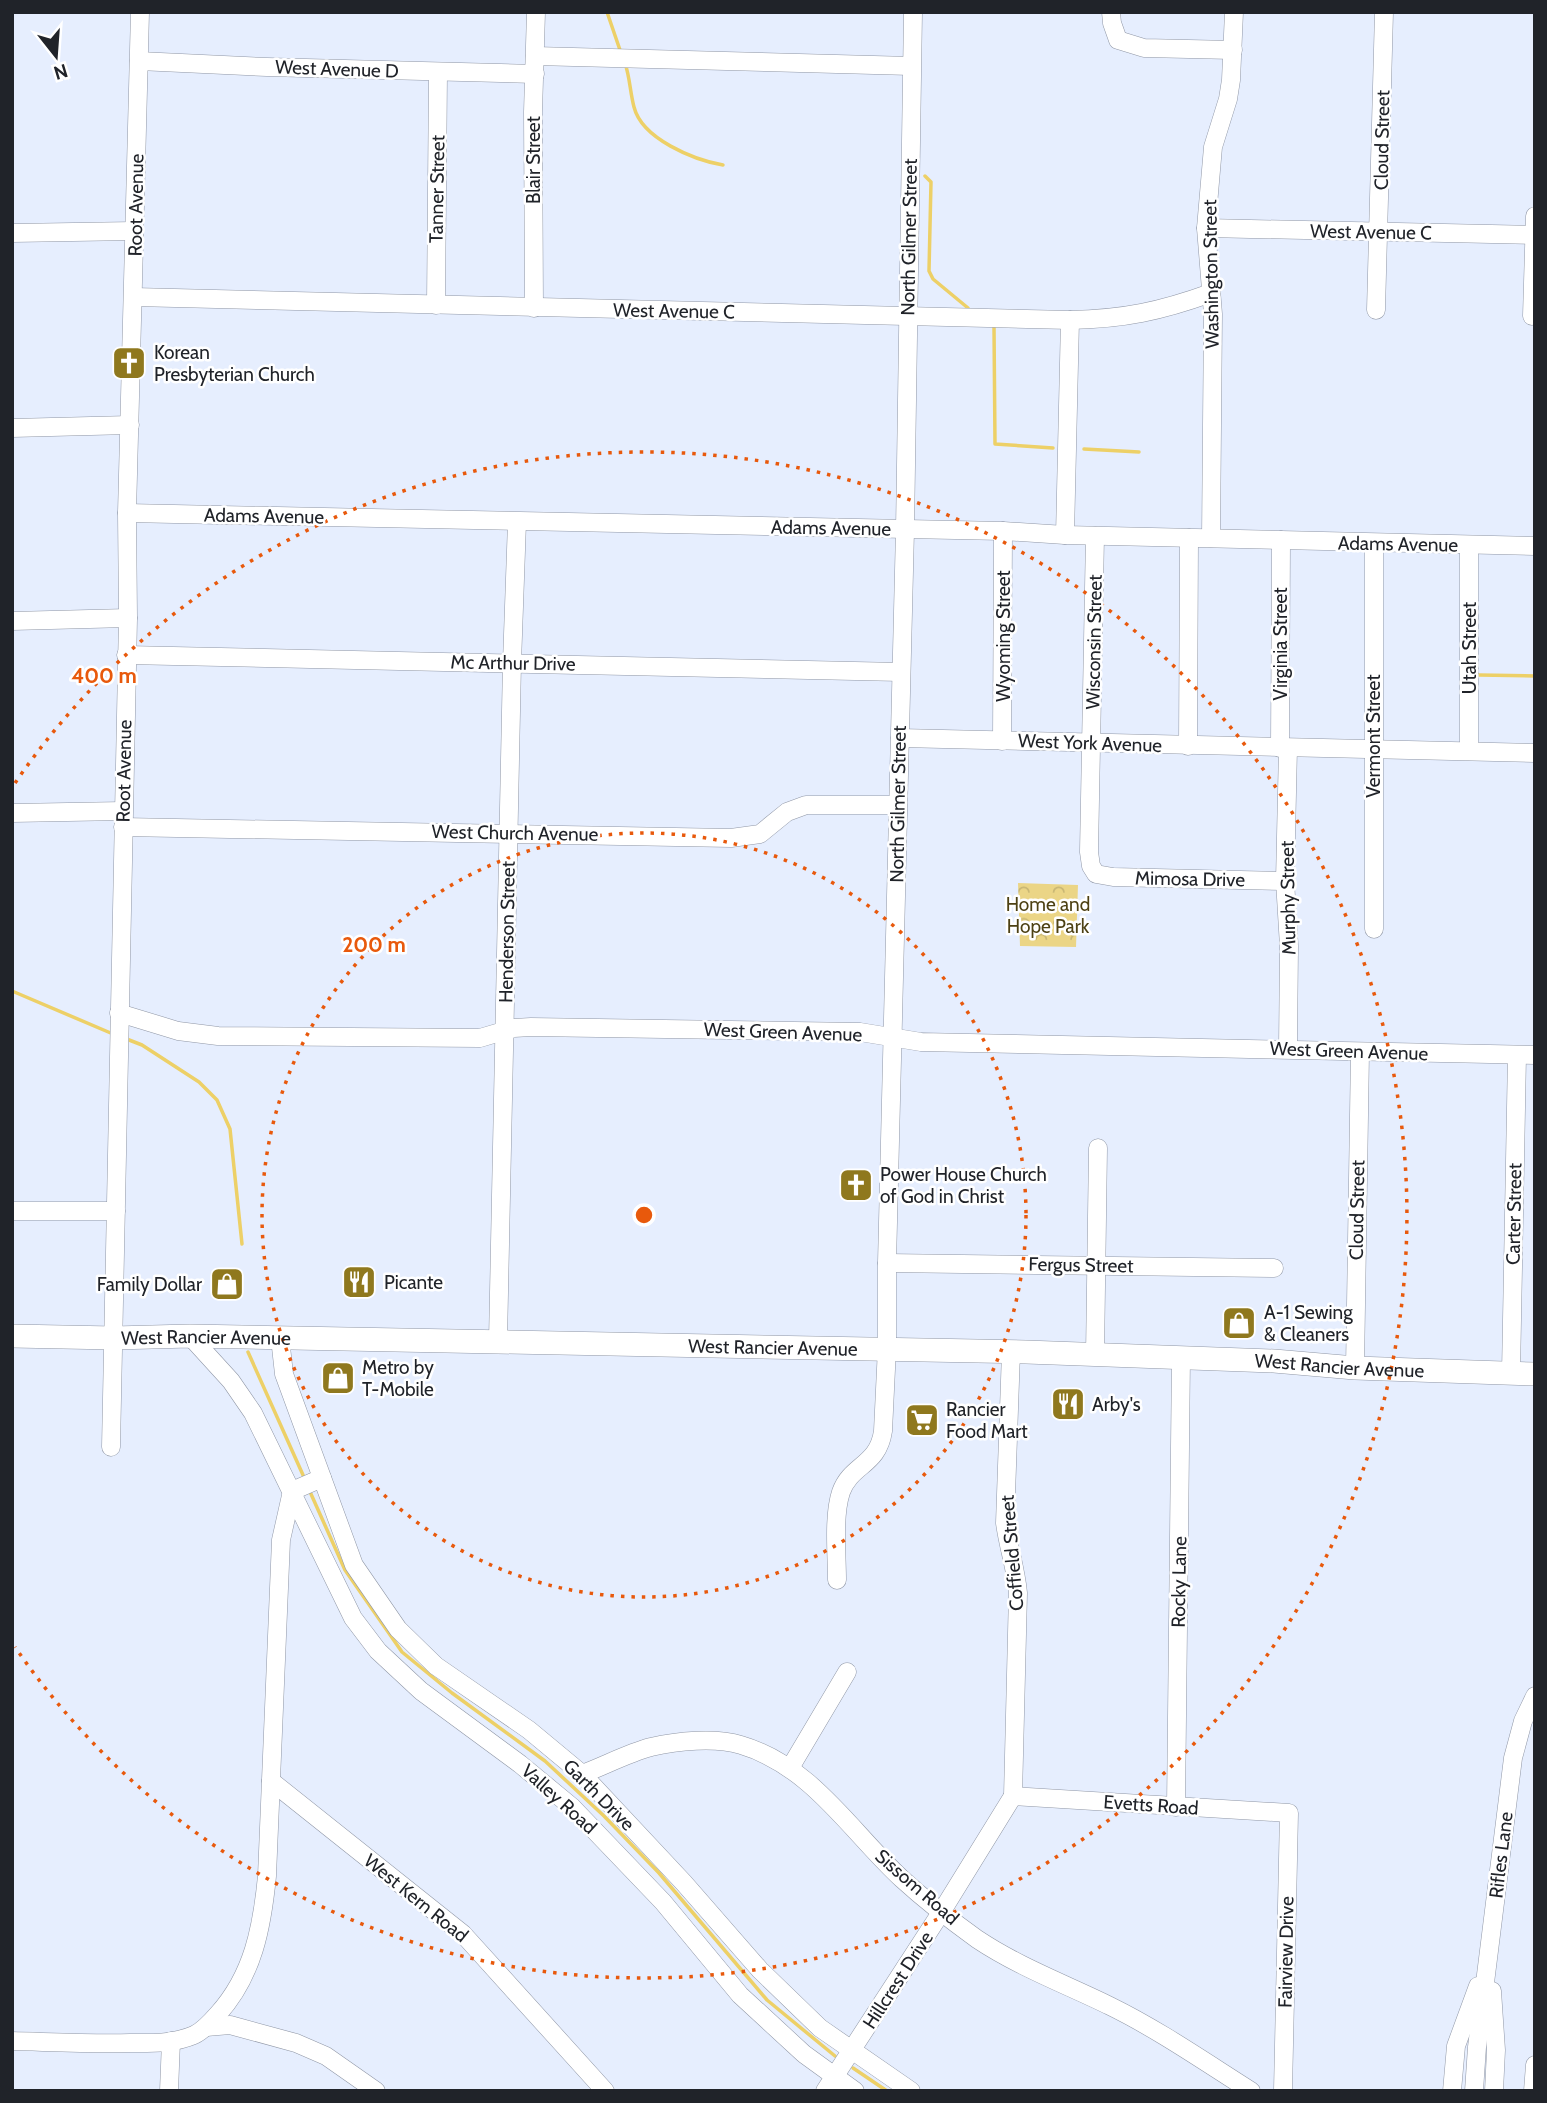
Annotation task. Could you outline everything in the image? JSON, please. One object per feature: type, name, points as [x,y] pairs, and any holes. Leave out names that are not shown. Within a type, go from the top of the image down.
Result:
[{"type":"main road","name":"West Rancier Avenue","points":[[12,1336],[190,1336],[887,1348],[1181,1357],[1355,1368],[1535,1374]]},
{"type":"street","name":"Root Avenue","points":[[111,1447],[128,618],[127,513],[140,12]]},
{"type":"street","name":"Blair Street","points":[[534,308],[536,12]]},
{"type":"street","name":"North Gilmer Street","points":[[837,1580],[838,1508],[841,1493],[856,1471],[868,1463],[881,1444],[887,1348],[913,12]]},
{"type":"street","points":[[1111,12],[1118,40],[1135,47],[1233,50]]},
{"type":"street","name":"Washington Street","points":[[1211,538],[1213,314],[1206,228],[1213,147],[1228,99],[1234,12]]},
{"type":"street","name":"Cloud Street","points":[[1376,310],[1384,12]]},
{"type":"street","name":"West Avenue D","points":[[139,61],[438,72],[623,58],[911,66]]},
{"type":"street","name":"Tanner Street","points":[[436,305],[438,72]]},
{"type":"street","points":[[1532,316],[1535,216]]},
{"type":"street","name":"West Avenue C","points":[[1206,228],[1534,235]]},
{"type":"street","points":[[12,233],[134,231]]},
{"type":"street","name":"West Avenue C","points":[[134,297],[1070,320],[1129,317],[1211,293]]},
{"type":"street","points":[[1065,535],[1070,320]]},
{"type":"street","points":[[12,428],[130,425]]},
{"type":"street","name":"Adams Avenue","points":[[127,513],[1003,531],[1096,536],[1535,546]]},
{"type":"street","name":"Henderson Street","points":[[498,1341],[516,522]]},
{"type":"street","name":"Wyoming Street","points":[[1002,741],[1003,531]]},
{"type":"street","name":"Wisconsin Street","points":[[1096,536],[1089,852],[1091,866],[1096,874]]},
{"type":"street","points":[[1188,746],[1189,538]]},
{"type":"street","name":"Virginia Street","points":[[1281,540],[1284,748]]},
{"type":"street","name":"Vermont Street","points":[[1374,543],[1374,929]]},
{"type":"street","name":"Utah Street","points":[[1469,545],[1469,751]]},
{"type":"street","points":[[12,621],[128,618]]},
{"type":"street","name":"Mc Arthur Drive","points":[[126,655],[901,673]]},
{"type":"street","name":"West York Avenue","points":[[900,738],[1535,753]]},
{"type":"street","name":"Murphy Street","points":[[1284,748],[1285,881],[1289,946],[1288,1049]]},
{"type":"street","name":"West Church Avenue","points":[[12,813],[510,833],[740,837],[760,834],[787,812],[806,804],[897,805]]},
{"type":"street","name":"Mimosa Drive","points":[[1096,874],[1113,877],[1285,881]]},
{"type":"street","name":"West Green Avenue","points":[[119,1018],[178,1031],[218,1036],[451,1039],[480,1038],[531,1027],[860,1032],[921,1042],[1526,1055]]},
{"type":"street","name":"Cloud Street","points":[[1355,1368],[1360,1052]]},
{"type":"street","name":"Carter Street","points":[[1511,1373],[1526,1055]]},
{"type":"street","points":[[1095,1355],[1098,1148]]},
{"type":"street","points":[[12,1211],[116,1211]]},
{"type":"street","name":"Fergus Street","points":[[887,1263],[1274,1268]]},
{"type":"street","points":[[12,2041],[171,2041],[195,2035],[206,2027],[240,1986],[254,1956],[263,1919],[270,1826],[281,1540],[292,1491],[253,1413],[231,1381],[190,1336]]},
{"type":"street","name":"Garth Drive","points":[[280,1338],[284,1374],[354,1565],[398,1629],[436,1665],[528,1730],[582,1774],[684,1883],[760,1970],[820,2028],[911,2091]]},
{"type":"street","name":"Coffield Street","points":[[1011,1352],[1005,1523],[1008,1547],[1017,1575],[1018,1593],[1013,1796]]},
{"type":"street","name":"Rocky Lane","points":[[1176,1807],[1181,1357]]},
{"type":"street","points":[[292,1491],[322,1478]]},
{"type":"street","name":"Valley Road","points":[[292,1491],[353,1618],[378,1651],[421,1691],[520,1764],[572,1807],[663,1902],[740,1995],[804,2054],[830,2084],[855,2091]]},
{"type":"street","points":[[790,1768],[847,1672]]},
{"type":"street","name":"Rifles Lane","points":[[1489,1953],[1513,1758],[1523,1721],[1535,1696]]},
{"type":"street","name":"Sissom Road","points":[[582,1774],[650,1747],[715,1741],[740,1745],[790,1768],[811,1785],[902,1879],[975,1937],[1011,1960],[1111,2007],[1251,2091]]},
{"type":"street","name":"West Kern Road","points":[[271,1782],[463,1934],[604,2091]]},
{"type":"street","name":"Evetts Road","points":[[1013,1796],[1289,1813]]},
{"type":"street","name":"Hillcrest Drive","points":[[830,2084],[1013,1796]]},
{"type":"street","name":"Fairview Drive","points":[[1283,2091],[1289,1813]]},
{"type":"street","points":[[1452,2091],[1457,2046],[1489,1953]]},
{"type":"street","points":[[1462,2091],[1467,2047],[1489,1953]]},
{"type":"street","points":[[1474,2091],[1489,1953]]},
{"type":"street","points":[[1484,2091],[1489,1953]]},
{"type":"street","points":[[1489,1953],[1496,2050],[1494,2091]]},
{"type":"street","points":[[206,2027],[230,2025],[296,2043],[326,2056],[376,2091]]},
{"type":"street","points":[[169,2091],[171,2041]]},
{"type":"street","points":[[1533,2091],[1535,2064]]},
{"type":"green space","name":"Home and Hope Park","points":[[1018,883],[1078,885],[1076,947],[1020,946]]},
{"type":"waterway","points":[[607,12],[621,53]]},
{"type":"waterway","points":[[625,63],[634,107],[647,129],[684,153],[723,165]]},
{"type":"waterway","points":[[925,176],[931,182],[929,271],[933,279],[968,308]]},
{"type":"waterway","points":[[994,327],[995,444],[1053,448]]},
{"type":"waterway","points":[[1084,449],[1139,452]]},
{"type":"waterway","points":[[1479,675],[1535,676]]},
{"type":"waterway","points":[[12,991],[113,1034]]},
{"type":"waterway","points":[[124,1038],[142,1045],[199,1082],[217,1100],[230,1129],[242,1244]]},
{"type":"waterway","points":[[248,1352],[303,1475]]},
{"type":"waterway","points":[[311,1494],[345,1570],[402,1652],[452,1693],[545,1761],[604,1816],[659,1873],[767,2000],[835,2056]]},
{"type":"waterway","points":[[853,2068],[887,2091]]},
{"type":"place","name":"Korean Presbyterian Church","points":[[129,363]]},
{"type":"place","name":"Power House Church of God in Christ","points":[[856,1185]]},
{"type":"place","name":"Picante","points":[[359,1282]]},
{"type":"place","name":"Family Dollar","points":[[227,1284]]},
{"type":"place","name":"A-1 Sewing & Cleaners","points":[[1239,1323]]},
{"type":"place","name":"Metro by T-Mobile","points":[[338,1378]]},
{"type":"place","name":"Arby's","points":[[1068,1404]]},
{"type":"place","name":"Rancier Food Mart","points":[[922,1420]]}]
